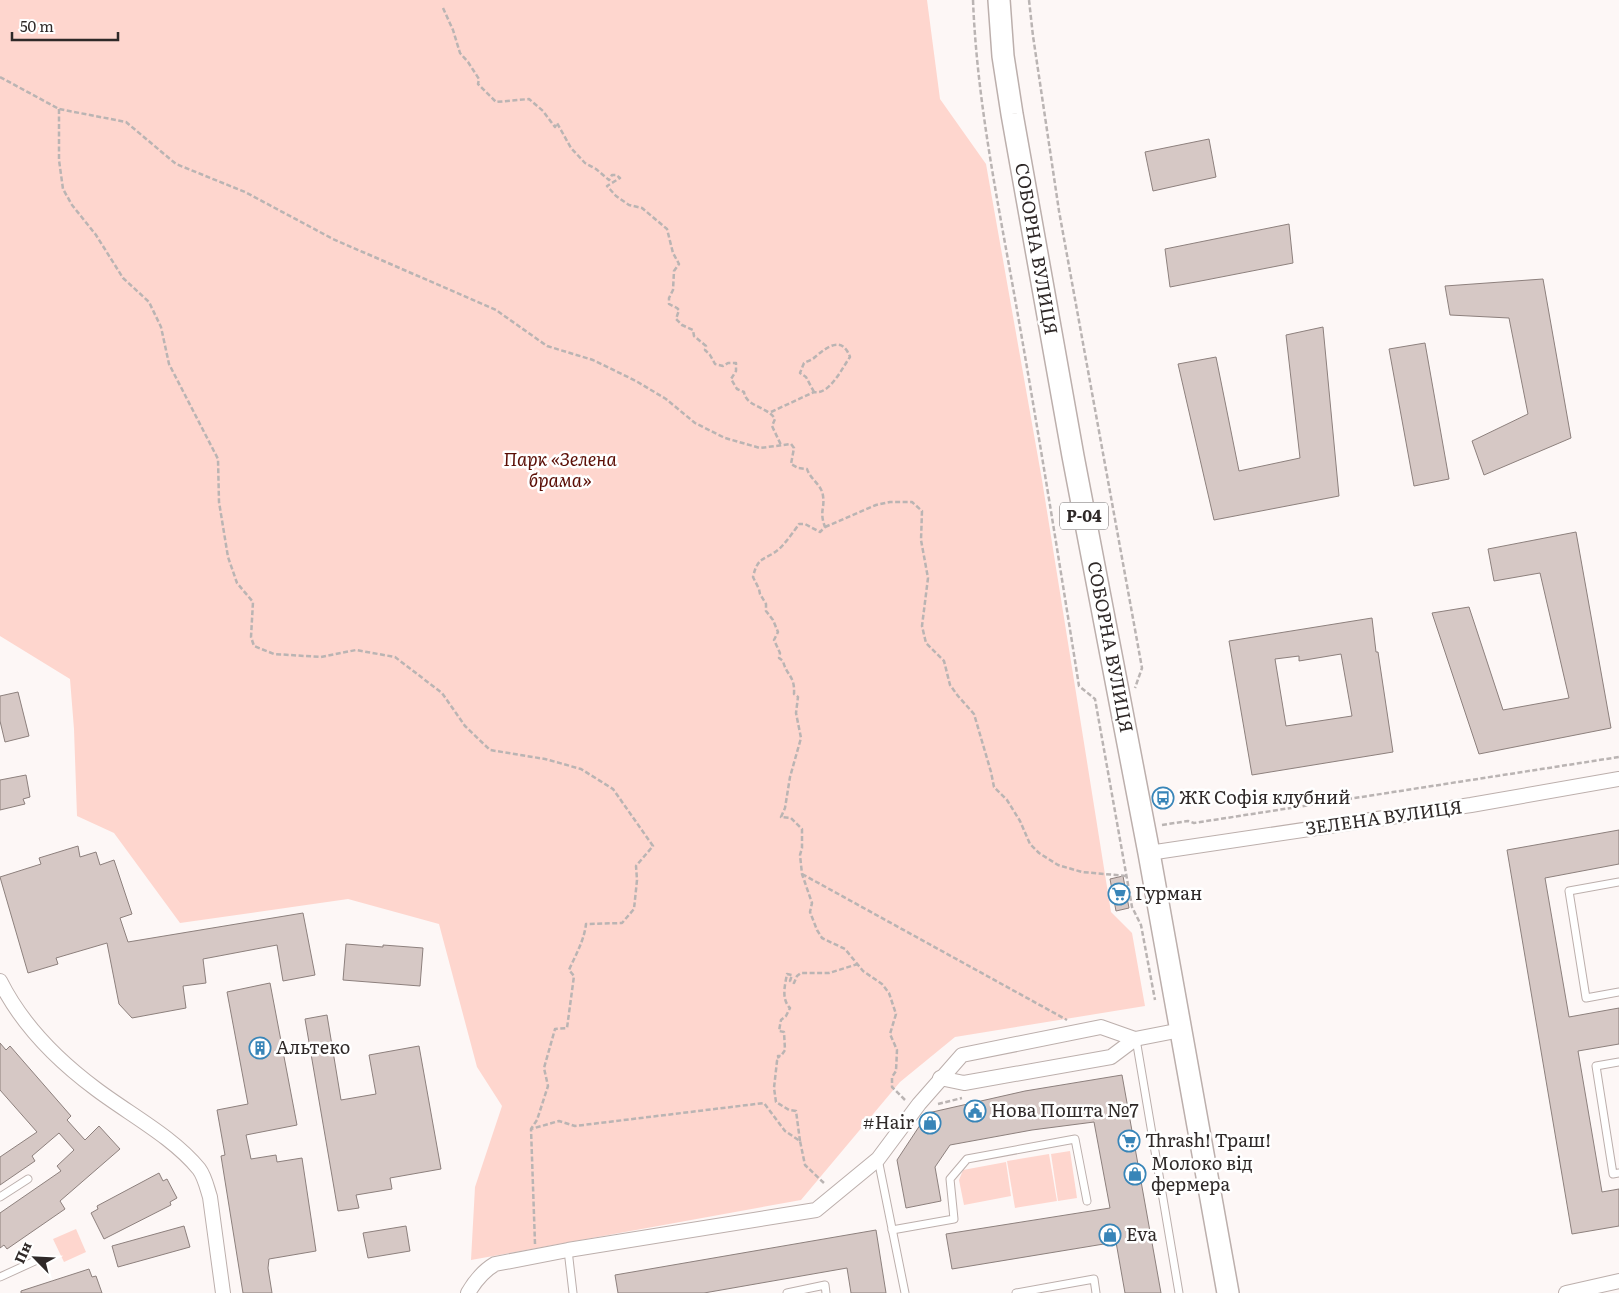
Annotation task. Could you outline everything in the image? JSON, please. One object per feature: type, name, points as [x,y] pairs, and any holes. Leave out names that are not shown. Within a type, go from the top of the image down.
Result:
[{"type":"main road","name":"СОБОРНА ВУЛИЦЯ","points":[[999,0],[1004,56],[1019,153],[1073,456],[1149,853],[1228,1293]]},
{"type":"street","name":"ЗЕЛЕНА ВУЛИЦЯ","points":[[1149,853],[1471,805],[1619,779]]},
{"type":"street","points":[[0,981],[23,1019],[44,1044],[96,1089],[164,1138],[200,1170],[210,1197],[223,1293]]},
{"type":"street","points":[[468,1293],[475,1280],[495,1264],[568,1250],[816,1210],[878,1159],[940,1078],[962,1055],[1100,1027],[1136,1039]]},
{"type":"street","points":[[940,1078],[964,1083],[1111,1057],[1136,1039],[1181,1030]]},
{"type":"street","points":[[1566,1293],[1619,1281]]},
{"type":"lane","points":[[1619,882],[1569,891],[1586,998],[1619,992]]},
{"type":"lane","points":[[1136,1039],[1178,1293]]},
{"type":"lane","points":[[1619,1062],[1596,1066],[1613,1174],[1619,1173]]},
{"type":"lane","points":[[892,1230],[954,1219],[950,1179],[967,1159],[1075,1139],[1087,1201]]},
{"type":"lane","points":[[878,1159],[905,1293]]},
{"type":"lane","points":[[0,1197],[28,1179]]},
{"type":"lane","points":[[568,1250],[573,1293]]},
{"type":"lane","points":[[0,1277],[35,1260]]},
{"type":"lane","points":[[1016,1293],[1094,1279],[1096,1293]]},
{"type":"lane","points":[[787,1293],[825,1285],[826,1293]]},
{"type":"path","points":[[972,0],[974,47],[984,118],[1025,354],[1079,686],[1094,699],[1132,907],[1141,925],[1155,1000]]},
{"type":"path","points":[[1029,0],[1059,211],[1142,668],[1135,689]]},
{"type":"path","points":[[443,8],[453,30],[460,53],[479,79],[478,84],[496,102],[529,99],[543,111],[555,127],[557,123],[571,148],[584,163],[596,169],[609,180],[612,175],[620,178],[607,186],[616,196],[629,205],[642,208],[667,229],[673,253],[679,264],[674,271],[673,290],[668,298],[669,304],[679,310],[676,318],[682,325],[693,330],[694,336],[706,346],[705,350],[715,364],[723,366],[728,363],[736,363],[736,371],[731,379],[737,389],[744,392],[745,397],[752,404],[771,412],[775,419],[772,426],[781,445]]},
{"type":"path","points":[[0,77],[59,109],[126,122],[176,164],[245,192],[333,239],[496,310],[547,346],[593,360],[636,381],[666,399],[695,423],[725,438],[760,448],[791,444],[794,448],[791,464],[798,468],[807,469],[809,476],[824,494],[821,516],[825,527]]},
{"type":"path","points":[[59,109],[59,160],[63,188],[72,205],[96,235],[123,278],[149,302],[161,327],[169,364],[218,458],[219,502],[228,557],[237,584],[253,602],[251,638],[254,646],[274,654],[321,657],[356,650],[395,657],[442,693],[465,726],[490,750],[545,759],[581,769],[613,789],[653,846],[636,866],[637,880],[634,909],[622,923],[586,924],[584,939],[569,970],[574,976],[567,1028],[555,1029],[544,1068],[548,1086],[537,1120],[531,1129],[535,1256]]},
{"type":"path","points":[[771,412],[814,392],[824,391],[839,377],[840,371],[850,358],[845,348],[839,344],[828,346],[814,359],[804,363],[800,373],[806,377],[814,392]]},
{"type":"path","points":[[919,1104],[903,1099],[892,1087],[892,1077],[896,1071],[897,1050],[890,1034],[896,1014],[889,993],[882,984],[863,971],[845,949],[822,938],[817,930],[810,912],[812,903],[802,874],[800,855],[802,829],[792,818],[781,817],[786,808],[790,777],[801,738],[796,713],[798,697],[794,694],[795,682],[785,668],[783,661],[779,658],[780,653],[774,640],[778,632],[773,620],[766,611],[766,604],[753,577],[756,565],[779,550],[799,524],[804,524],[820,532],[825,527],[876,505],[890,502],[912,502],[922,511],[921,540],[928,578],[922,626],[926,643],[944,661],[950,685],[974,714],[994,787],[1007,800],[1020,820],[1030,844],[1045,857],[1058,865],[1082,872],[1126,876]]},
{"type":"path","points":[[1162,825],[1188,821],[1194,823],[1619,757]]},
{"type":"path","points":[[802,874],[1086,1030]]},
{"type":"path","points":[[836,1194],[805,1165],[796,1111],[789,1110],[776,1102],[774,1088],[776,1061],[779,1059],[778,1056],[782,1056],[785,1050],[784,1032],[779,1031],[781,1020],[786,1016],[790,1008],[786,1004],[784,992],[787,974],[792,974],[790,981],[794,982],[801,973],[830,973],[858,964]]},
{"type":"path","points":[[933,1105],[970,1096]]},
{"type":"path","points":[[531,1129],[559,1121],[575,1126],[764,1103],[785,1130],[800,1141]]},
{"type":"green space","name":"Парк «Зелена брама»","points":[[0,0],[927,0],[940,99],[986,164],[1042,480],[1111,912],[1132,933],[1145,1006],[955,1037],[900,1082],[801,1200],[471,1260],[475,1187],[502,1106],[477,1067],[439,924],[348,899],[180,923],[114,833],[77,816],[70,679],[0,636]]},
{"type":"green space","points":[[1070,1151],[1077,1198],[1058,1201],[1051,1154]]},
{"type":"green space","points":[[1049,1154],[1057,1201],[1015,1208],[1007,1161]]},
{"type":"green space","points":[[1006,1162],[1011,1196],[964,1205],[959,1180],[963,1170]]},
{"type":"green space","points":[[76,1229],[86,1252],[64,1262],[53,1239]]},
{"type":"building","points":[[1209,139],[1216,177],[1153,191],[1145,152]]},
{"type":"building","points":[[1289,224],[1293,263],[1170,287],[1165,249]]},
{"type":"building","points":[[1543,279],[1571,438],[1484,475],[1472,441],[1528,414],[1509,318],[1450,315],[1445,286]]},
{"type":"building","points":[[1323,327],[1339,496],[1214,520],[1178,364],[1216,357],[1239,471],[1300,458],[1286,335]]},
{"type":"building","points":[[1425,343],[1449,479],[1414,486],[1389,349]]},
{"type":"building","points":[[1576,532],[1611,728],[1479,754],[1432,613],[1469,607],[1503,710],[1569,698],[1540,573],[1494,581],[1488,549]]},
{"type":"building","points":[[1372,618],[1393,752],[1252,775],[1229,641]],"holes":[[[1341,654],[1352,716],[1286,726],[1275,659],[1299,656],[1299,661]]]},
{"type":"building","points":[[18,692],[29,736],[5,742],[0,721],[0,696]]},
{"type":"building","points":[[26,775],[30,797],[23,799],[25,804],[0,810],[0,780]]},
{"type":"building","points":[[1619,830],[1619,864],[1545,878],[1569,1017],[1619,1008],[1619,1044],[1578,1051],[1602,1192],[1619,1189],[1619,1226],[1572,1234],[1507,850]]},
{"type":"building","points":[[78,846],[80,857],[96,852],[100,865],[114,860],[132,914],[120,918],[128,942],[303,913],[315,975],[283,981],[277,945],[203,959],[206,983],[183,986],[186,1008],[132,1018],[119,1004],[107,943],[56,958],[58,964],[28,973],[0,877],[41,864],[39,858]]},
{"type":"building","name":"Гурман","points":[[1123,876],[1129,908],[1116,911],[1110,879]]},
{"type":"building","points":[[346,944],[423,948],[420,986],[343,980]]},
{"type":"building","points":[[270,983],[297,1125],[246,1135],[251,1159],[276,1155],[277,1162],[302,1158],[316,1251],[269,1259],[268,1268],[272,1293],[243,1293],[221,1156],[225,1155],[217,1110],[248,1104],[227,992]]},
{"type":"building","points":[[327,1015],[341,1100],[376,1094],[369,1055],[419,1046],[441,1169],[390,1178],[392,1189],[356,1195],[359,1208],[338,1211],[305,1019]]},
{"type":"building","points":[[0,1043],[6,1050],[10,1046],[71,1116],[67,1120],[85,1140],[99,1126],[120,1149],[60,1201],[65,1209],[7,1249],[4,1245],[0,1248],[0,1213],[61,1171],[57,1166],[74,1150],[59,1133],[32,1156],[35,1161],[0,1185],[0,1157],[37,1132],[0,1090]]},
{"type":"building","points":[[1122,1075],[1161,1293],[1125,1293],[1116,1242],[952,1269],[946,1234],[1110,1208],[1094,1122],[1032,1130],[950,1145],[935,1167],[941,1201],[906,1208],[897,1160],[928,1113],[1025,1091]]},
{"type":"building","points":[[159,1173],[163,1181],[167,1179],[177,1198],[170,1202],[171,1205],[104,1239],[91,1213],[98,1209],[97,1206]]},
{"type":"building","points":[[184,1226],[190,1247],[118,1267],[112,1246]]},
{"type":"building","points":[[406,1226],[410,1251],[368,1258],[363,1233]]},
{"type":"building","points":[[876,1230],[886,1293],[851,1293],[847,1268],[704,1293],[618,1293],[615,1275]]},
{"type":"building","points":[[89,1269],[92,1277],[96,1276],[102,1293],[21,1293],[21,1291]]},
{"type":"place","name":"ЖК Софія клубний","points":[[1163,798]]},
{"type":"place","name":"Гурман","points":[[1119,894]]},
{"type":"place","name":"Альтеко","points":[[260,1048]]},
{"type":"place","name":"Нова Пошта №7","points":[[975,1111]]},
{"type":"place","name":"#Hair","points":[[930,1123]]},
{"type":"place","name":"Thrash! Траш!","points":[[1129,1141]]},
{"type":"place","name":"Молоко від фермера","points":[[1135,1174]]},
{"type":"place","name":"Eva","points":[[1110,1235]]}]
